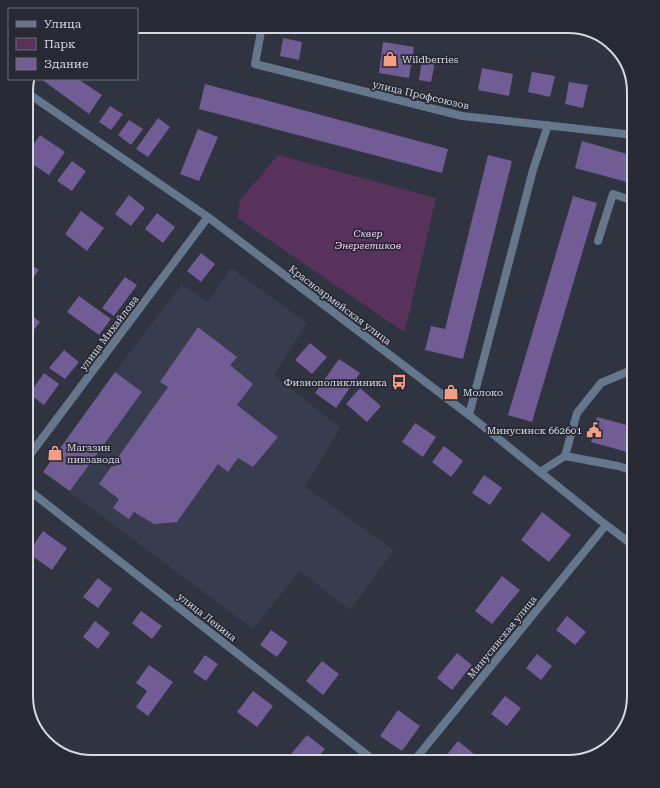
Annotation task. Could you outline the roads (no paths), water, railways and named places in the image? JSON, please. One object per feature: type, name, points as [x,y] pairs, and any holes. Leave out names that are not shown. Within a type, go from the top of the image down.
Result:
[{"type":"street","name":"улица Профсоюзов","points":[[261,33],[255,64],[462,116],[627,134]]},
{"type":"street","name":"Красноармейская улица","points":[[33,97],[208,217],[469,416],[627,541]]},
{"type":"street","points":[[469,416],[533,170],[548,125]]},
{"type":"street","points":[[598,241],[613,194],[627,198]]},
{"type":"street","name":"улица Михайлова","points":[[33,451],[208,217]]},
{"type":"street","points":[[540,472],[565,456],[577,413],[601,383],[627,372]]},
{"type":"street","points":[[565,456],[627,469]]},
{"type":"street","name":"улица Ленина","points":[[33,493],[367,755]]},
{"type":"street","name":"Минусинская улица","points":[[419,755],[606,525]]},
{"type":"place","name":"Wildberries","points":[[390,59]]},
{"type":"place","name":"Физиополиклиника","points":[[399,382]]},
{"type":"place","name":"Молоко","points":[[451,392]]},
{"type":"place","name":"Минусинск 662601","points":[[594,430]]},
{"type":"place","name":"Магазин пивзавода","points":[[55,453]]},
{"type":"park label","name":"Сквер Энергетиков","points":[[368,238]]}]
